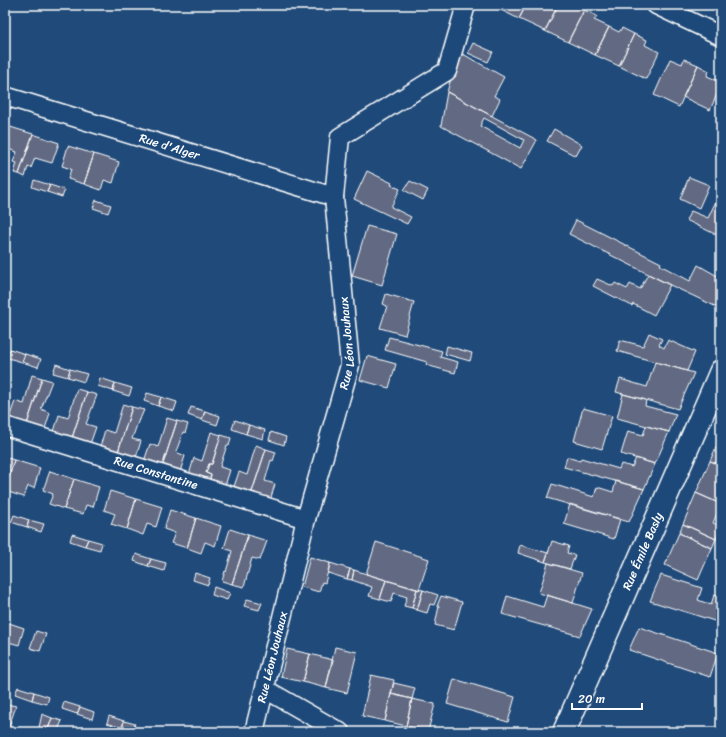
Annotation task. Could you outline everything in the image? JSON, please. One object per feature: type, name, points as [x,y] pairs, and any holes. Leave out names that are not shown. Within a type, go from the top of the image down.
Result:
[{"type":"street","name":"Rue Léon Jouhaux","points":[[254,732],[306,519],[350,365],[334,197],[340,137],[447,71],[466,5]]},
{"type":"street","points":[[656,5],[721,36]]},
{"type":"street","name":"Rue d'Alger","points":[[5,96],[334,197]]},
{"type":"street","name":"Rue Émile Basly","points":[[564,732],[721,371]]},
{"type":"street","name":"Rue Constantine","points":[[5,426],[306,519]]},
{"type":"street","points":[[265,689],[340,732]]},
{"type":"building","points":[[491,5],[526,5],[519,19]]},
{"type":"building","points":[[526,5],[558,5],[545,31],[519,19]]},
{"type":"building","points":[[558,5],[568,7],[570,5],[574,5],[584,10],[568,42],[545,31]]},
{"type":"building","points":[[584,10],[597,16],[594,20],[609,27],[595,55],[568,42]]},
{"type":"building","points":[[609,27],[619,32],[622,28],[634,34],[619,66],[595,55]]},
{"type":"building","points":[[634,34],[647,40],[645,45],[659,52],[646,79],[619,66]]},
{"type":"building","points":[[473,43],[493,52],[488,62],[468,53]]},
{"type":"building","points":[[461,53],[504,77],[494,96],[500,99],[492,116],[447,92]]},
{"type":"building","points":[[670,59],[682,64],[684,59],[698,65],[679,107],[654,95]]},
{"type":"building","points":[[698,65],[709,71],[707,76],[721,82],[710,110],[683,97]]},
{"type":"building","points":[[447,92],[537,140],[521,169],[441,126]],"holes":[[[484,118],[524,140],[520,148],[480,126]]]},
{"type":"building","points":[[7,126],[33,134],[19,174],[14,173],[17,163],[13,162],[17,152],[5,148],[5,132]]},
{"type":"building","points":[[554,129],[582,145],[576,156],[547,141]]},
{"type":"building","points":[[33,134],[59,143],[52,163],[35,158],[31,168],[28,167],[25,177],[19,174]]},
{"type":"building","points":[[68,146],[94,154],[84,184],[68,179],[71,169],[62,166]]},
{"type":"building","points":[[94,154],[119,162],[113,183],[104,180],[101,190],[84,184]]},
{"type":"building","points":[[367,171],[392,183],[391,185],[400,189],[391,207],[411,217],[407,224],[354,199]]},
{"type":"building","points":[[689,177],[709,185],[699,208],[680,199]]},
{"type":"building","points":[[34,180],[50,185],[47,192],[32,187]]},
{"type":"building","points":[[410,181],[428,190],[423,200],[404,190]]},
{"type":"building","points":[[50,185],[65,190],[62,197],[47,192]]},
{"type":"building","points":[[717,199],[721,200],[721,237],[686,220],[691,211],[708,218]]},
{"type":"building","points":[[96,200],[111,205],[108,213],[93,208]]},
{"type":"building","points":[[576,220],[661,263],[660,265],[690,281],[698,265],[721,278],[721,309],[569,234]]},
{"type":"building","points":[[367,226],[397,234],[382,285],[352,276]]},
{"type":"building","points":[[648,274],[670,285],[654,315],[633,304],[632,306],[593,286],[597,279],[613,286],[615,283],[627,289],[630,284],[640,289]]},
{"type":"building","points":[[386,294],[414,302],[405,335],[380,328],[387,306],[383,304]]},
{"type":"building","points":[[649,333],[662,339],[659,345],[664,348],[668,340],[695,352],[687,371],[617,351],[620,340],[643,346]]},
{"type":"building","points":[[389,337],[442,351],[440,357],[458,362],[455,373],[426,365],[427,362],[385,350]]},
{"type":"building","points":[[447,346],[472,353],[470,361],[445,354]]},
{"type":"building","points":[[10,349],[25,354],[22,362],[8,358]]},
{"type":"building","points":[[25,354],[41,359],[38,367],[22,362]]},
{"type":"building","points":[[367,356],[396,364],[389,388],[360,380]]},
{"type":"building","points":[[655,362],[694,373],[678,409],[616,392],[620,379],[647,387]]},
{"type":"building","points":[[56,364],[70,369],[68,377],[53,373]]},
{"type":"building","points":[[70,369],[87,374],[84,382],[68,377]]},
{"type":"building","points":[[32,375],[42,378],[26,427],[8,421],[15,401],[24,404]]},
{"type":"building","points":[[42,378],[52,381],[41,409],[50,413],[44,432],[26,427]]},
{"type":"building","points":[[100,378],[115,383],[113,391],[98,386]]},
{"type":"building","points":[[115,383],[132,388],[129,396],[113,391]]},
{"type":"building","points":[[77,389],[87,392],[71,441],[53,435],[59,415],[68,418]]},
{"type":"building","points":[[87,392],[97,395],[86,424],[96,427],[89,447],[71,441]]},
{"type":"building","points":[[147,393],[161,397],[158,406],[144,401]]},
{"type":"building","points":[[623,394],[646,400],[645,406],[676,414],[669,432],[617,418]]},
{"type":"building","points":[[161,397],[177,402],[174,411],[158,406]]},
{"type":"building","points":[[123,404],[132,407],[117,455],[99,450],[105,430],[114,433]]},
{"type":"building","points":[[132,407],[144,410],[132,439],[141,441],[135,461],[117,455]]},
{"type":"building","points":[[191,407],[205,411],[202,420],[188,415]]},
{"type":"building","points":[[583,408],[612,416],[602,449],[574,441]]},
{"type":"building","points":[[205,411],[220,416],[217,425],[202,420]]},
{"type":"building","points":[[167,418],[177,421],[161,470],[143,464],[150,444],[158,447]]},
{"type":"building","points":[[235,420],[249,425],[246,434],[232,429]]},
{"type":"building","points":[[177,421],[188,424],[185,433],[183,432],[176,452],[185,456],[179,475],[161,470]]},
{"type":"building","points":[[249,425],[265,430],[263,439],[246,434]]},
{"type":"building","points":[[646,426],[669,432],[655,464],[621,454],[628,431],[643,435]]},
{"type":"building","points":[[211,432],[221,435],[212,464],[209,464],[206,473],[211,475],[208,484],[188,478],[194,458],[202,461]]},
{"type":"building","points":[[271,432],[286,437],[284,445],[269,440]]},
{"type":"building","points":[[221,435],[231,438],[229,446],[227,445],[220,467],[230,470],[224,489],[208,484],[211,475],[206,473],[209,464],[212,464]]},
{"type":"building","points":[[721,436],[721,465],[710,461]]},
{"type":"building","points":[[256,445],[266,449],[250,498],[232,492],[239,472],[247,475]]},
{"type":"building","points":[[266,449],[276,452],[273,461],[271,460],[265,481],[275,484],[269,504],[250,498]]},
{"type":"building","points":[[5,457],[14,460],[5,491]]},
{"type":"building","points":[[567,457],[580,461],[581,458],[619,469],[621,464],[632,467],[636,458],[655,464],[644,489],[564,467]]},
{"type":"building","points":[[14,460],[40,468],[34,488],[28,486],[24,497],[5,491]]},
{"type":"building","points":[[710,461],[721,465],[721,504],[696,493]]},
{"type":"building","points":[[50,471],[74,479],[64,509],[49,504],[53,494],[43,490]]},
{"type":"building","points":[[74,479],[99,487],[93,507],[86,505],[83,514],[64,509]]},
{"type":"building","points":[[616,481],[644,489],[629,522],[547,498],[552,484],[594,497],[597,487],[613,492]]},
{"type":"building","points":[[110,491],[136,499],[127,529],[111,524],[115,514],[104,510]]},
{"type":"building","points":[[696,493],[721,504],[713,523],[721,526],[716,539],[683,524]]},
{"type":"building","points":[[136,499],[162,507],[156,527],[147,524],[143,535],[127,529]]},
{"type":"building","points":[[570,504],[620,519],[614,539],[564,524]]},
{"type":"building","points":[[170,510],[196,518],[187,548],[171,543],[175,533],[164,529]]},
{"type":"building","points":[[14,515],[29,520],[27,527],[11,522]]},
{"type":"building","points":[[196,518],[221,526],[215,546],[205,542],[201,553],[187,548]]},
{"type":"building","points":[[29,520],[44,524],[41,532],[27,527]]},
{"type":"building","points":[[683,524],[716,539],[712,548],[679,533]]},
{"type":"building","points":[[230,529],[248,535],[232,584],[222,581],[232,551],[224,548]]},
{"type":"building","points":[[679,533],[712,548],[698,580],[665,565]]},
{"type":"building","points":[[72,534],[88,539],[85,546],[70,541]]},
{"type":"building","points":[[248,535],[267,541],[260,560],[252,558],[244,587],[232,584]]},
{"type":"building","points":[[88,539],[102,543],[100,550],[85,546]]},
{"type":"building","points":[[552,541],[569,546],[567,553],[575,555],[570,569],[545,562]]},
{"type":"building","points":[[376,542],[429,559],[419,590],[366,574]]},
{"type":"building","points":[[520,545],[548,553],[545,562],[518,553]]},
{"type":"building","points":[[136,554],[151,559],[148,566],[134,561]]},
{"type":"building","points":[[310,557],[330,563],[325,583],[322,582],[319,592],[302,587]]},
{"type":"building","points":[[151,559],[166,563],[164,571],[148,566]]},
{"type":"building","points":[[330,563],[350,569],[347,579],[328,573]]},
{"type":"building","points":[[548,563],[582,573],[573,603],[539,593]]},
{"type":"building","points":[[350,569],[354,570],[352,580],[347,579]]},
{"type":"building","points":[[354,570],[386,580],[380,599],[369,596],[372,587],[352,580]]},
{"type":"building","points":[[195,573],[210,578],[208,585],[193,580]]},
{"type":"building","points":[[661,575],[702,588],[698,600],[711,605],[714,595],[721,597],[721,623],[650,601]]},
{"type":"building","points":[[386,580],[417,589],[412,608],[404,606],[407,597],[394,593],[391,602],[380,599]]},
{"type":"building","points":[[214,587],[230,593],[227,600],[212,595]]},
{"type":"building","points":[[417,589],[423,590],[417,610],[412,608]]},
{"type":"building","points":[[423,590],[438,595],[434,605],[430,604],[427,613],[417,610]]},
{"type":"building","points":[[547,595],[592,609],[580,636],[502,614],[507,596],[543,607]]},
{"type":"building","points":[[441,596],[462,602],[454,630],[435,625],[439,606],[437,606]]},
{"type":"building","points":[[247,599],[262,603],[259,610],[244,606]]},
{"type":"building","points":[[9,623],[24,628],[19,645],[5,641],[5,634]]},
{"type":"building","points":[[639,627],[718,653],[710,677],[629,650]]},
{"type":"building","points":[[36,631],[46,634],[40,651],[30,648]]},
{"type":"building","points":[[335,647],[357,652],[347,693],[326,688]]},
{"type":"building","points":[[287,649],[310,654],[303,682],[281,677]]},
{"type":"building","points":[[310,654],[333,660],[326,688],[303,682]]},
{"type":"building","points":[[371,675],[394,680],[385,721],[362,716]]},
{"type":"building","points":[[454,679],[515,697],[508,722],[447,704]]},
{"type":"building","points":[[394,683],[415,688],[412,699],[391,694]]},
{"type":"building","points":[[18,687],[34,692],[32,700],[15,694]]},
{"type":"building","points":[[34,692],[49,697],[47,704],[32,700]]},
{"type":"building","points":[[391,694],[412,699],[406,726],[385,721]]},
{"type":"building","points":[[412,699],[435,704],[428,731],[406,726]]},
{"type":"building","points":[[64,702],[80,707],[77,714],[62,709]]},
{"type":"building","points":[[7,704],[16,706],[7,732],[5,732],[5,708]]},
{"type":"building","points":[[80,707],[94,712],[92,719],[77,714]]},
{"type":"building","points":[[42,714],[52,718],[47,732],[38,732]]},
{"type":"building","points":[[109,716],[124,721],[122,728],[107,723]]},
{"type":"building","points":[[52,718],[62,721],[57,732],[47,732]]},
{"type":"building","points":[[124,721],[135,724],[132,731],[122,728]]}]
